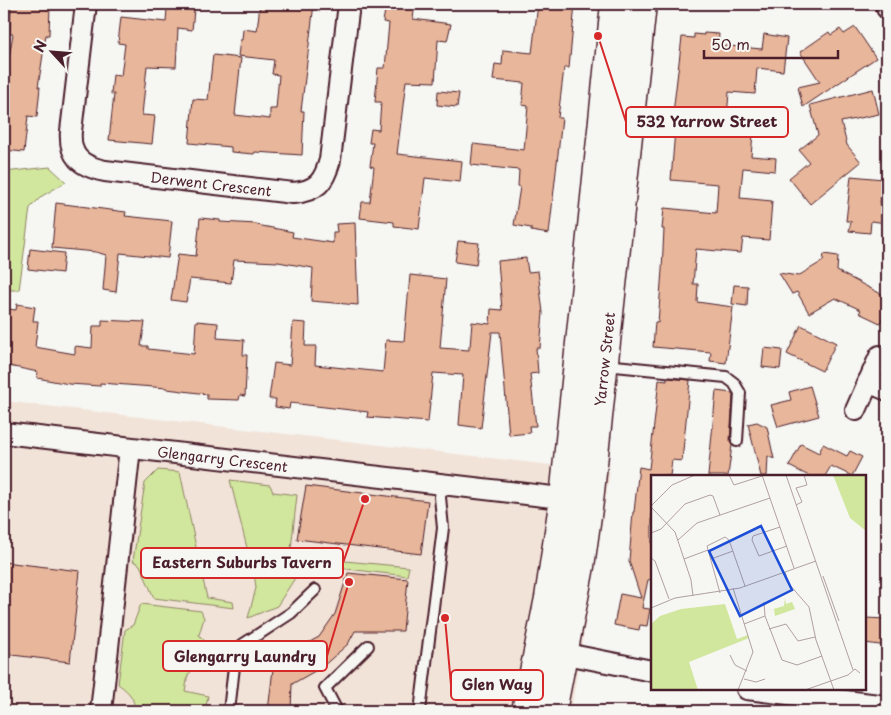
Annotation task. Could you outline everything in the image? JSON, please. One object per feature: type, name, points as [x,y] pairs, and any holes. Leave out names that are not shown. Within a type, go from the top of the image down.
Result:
[{"type":"street","name":"Derwent Crescent","points":[[86,4],[70,142],[72,151],[77,158],[85,165],[105,172],[293,193],[304,192],[313,188],[322,182],[327,171],[330,160],[349,4]]},
{"type":"street","name":"Yarrow Street","points":[[577,500],[615,4]]},
{"type":"street","name":"Yarrow Street","points":[[552,711],[552,651],[577,500],[604,364],[642,4]]},
{"type":"street","points":[[886,4],[887,8]]},
{"type":"street","points":[[856,410],[880,356]]},
{"type":"street","points":[[868,382],[887,390]]},
{"type":"street","name":"Glengarry Crescent","points":[[4,433],[577,500]]},
{"type":"street","points":[[101,711],[130,448]]},
{"type":"street","name":"Yarrow Street","points":[[526,711],[552,651]]},
{"type":"street","points":[[552,651],[651,671]]},
{"type":"street","points":[[755,690],[887,706]]},
{"type":"lane","points":[[604,364],[726,377],[734,383],[740,393],[737,442]]},
{"type":"lane","points":[[420,711],[442,528],[440,497],[442,484]]},
{"type":"lane","points":[[229,711],[236,649],[291,614],[316,590]]},
{"type":"lane","points":[[336,711],[325,688],[368,646]]},
{"type":"shaded area","points":[[4,401],[610,472],[571,711],[4,711]]},
{"type":"green space","points":[[50,167],[66,182],[42,196],[30,208],[19,290],[4,290],[4,172]]},
{"type":"green space","points":[[158,470],[180,472],[207,598],[233,602],[234,608],[154,598],[140,565],[133,561],[145,483]]},
{"type":"green space","points":[[230,480],[270,485],[273,492],[297,495],[291,549],[302,557],[409,567],[407,576],[304,564],[277,606],[248,618],[256,588],[255,580]]},
{"type":"green space","points":[[141,604],[201,611],[204,618],[199,635],[209,645],[208,656],[196,655],[195,667],[188,675],[185,691],[208,696],[205,711],[150,711],[134,706],[131,696],[118,684],[125,630],[133,625]]},
{"type":"building","points":[[11,4],[50,5],[49,35],[46,35],[38,87],[40,87],[37,117],[28,116],[24,152],[4,150],[4,86],[13,34],[10,34]]},
{"type":"building","points":[[260,4],[314,4],[301,111],[304,111],[302,155],[231,152],[231,147],[189,143],[193,99],[208,100],[213,55],[241,58],[235,115],[270,119],[270,109],[276,109],[279,75],[272,74],[274,60],[238,56],[243,29],[257,31]]},
{"type":"building","points":[[386,4],[415,4],[413,19],[451,24],[447,41],[438,40],[435,82],[406,81],[397,154],[462,161],[460,182],[425,178],[419,229],[394,226],[394,222],[360,218],[362,202],[370,202],[374,167],[370,166],[373,143],[369,143],[371,129],[379,130],[381,102],[375,102],[378,68],[385,68],[389,23],[383,22]]},
{"type":"building","points":[[538,4],[575,4],[569,68],[564,68],[558,118],[562,118],[549,234],[531,231],[531,228],[514,225],[520,187],[518,186],[519,170],[471,165],[473,144],[524,150],[528,106],[522,105],[524,83],[493,80],[495,64],[502,65],[503,50],[532,53]]},
{"type":"building","points":[[167,8],[194,10],[192,30],[178,28],[176,67],[147,66],[142,115],[155,116],[152,144],[109,140],[114,94],[111,94],[113,75],[121,76],[125,44],[118,43],[121,17],[166,22]]},
{"type":"building","points":[[855,27],[876,58],[803,107],[798,87],[820,82],[800,52],[829,32],[831,35],[840,29],[844,34]]},
{"type":"building","points":[[704,33],[719,34],[718,45],[762,49],[764,34],[787,38],[783,71],[757,68],[755,94],[729,92],[726,131],[753,134],[751,156],[776,158],[775,171],[743,168],[740,198],[772,201],[769,240],[743,238],[741,253],[696,249],[693,284],[698,284],[697,302],[733,307],[726,363],[710,361],[711,352],[653,347],[655,322],[658,323],[664,208],[716,213],[718,184],[671,180],[675,130],[671,130],[682,37],[694,38],[694,34],[704,35]]},
{"type":"building","points":[[873,89],[879,114],[841,122],[847,145],[861,162],[810,204],[789,178],[809,162],[799,150],[818,135],[810,105]]},
{"type":"building","points":[[438,91],[459,93],[457,107],[437,105]]},
{"type":"building","points":[[851,176],[883,179],[880,204],[887,205],[887,223],[871,221],[870,233],[849,231],[851,221],[846,221]]},
{"type":"building","points":[[56,203],[126,212],[125,216],[172,221],[168,258],[120,253],[116,292],[103,290],[106,255],[96,252],[52,248]]},
{"type":"building","points":[[200,218],[220,220],[220,222],[257,224],[293,232],[292,237],[333,243],[333,232],[337,232],[336,224],[355,223],[358,305],[311,301],[313,268],[278,262],[234,260],[231,283],[190,279],[186,302],[171,300],[178,254],[196,256]]},
{"type":"building","points":[[458,241],[479,243],[476,265],[455,262]]},
{"type":"building","points":[[30,249],[64,253],[62,273],[28,269]]},
{"type":"building","points":[[824,254],[838,256],[837,271],[887,297],[887,309],[880,323],[859,313],[861,310],[835,298],[809,313],[797,292],[792,294],[779,273],[798,276],[823,261]]},
{"type":"building","points":[[526,258],[528,272],[538,271],[543,313],[540,348],[536,348],[538,373],[530,374],[536,426],[529,426],[530,433],[509,435],[500,332],[492,332],[481,428],[459,425],[463,375],[433,373],[428,422],[367,417],[368,412],[290,403],[289,409],[275,407],[276,399],[269,399],[274,363],[290,365],[293,322],[306,323],[305,346],[316,346],[315,365],[383,372],[386,340],[404,341],[410,275],[446,279],[440,348],[469,350],[472,322],[490,324],[491,309],[502,310],[498,261]]},
{"type":"building","points":[[734,285],[748,286],[747,306],[732,304]]},
{"type":"building","points":[[17,304],[35,307],[33,321],[38,321],[35,347],[75,354],[75,346],[92,348],[93,326],[102,326],[102,320],[145,322],[141,346],[148,346],[148,349],[194,354],[196,321],[218,323],[217,338],[244,340],[243,355],[247,355],[245,396],[240,395],[239,400],[207,399],[207,394],[167,388],[100,383],[100,386],[69,384],[37,378],[38,372],[4,365],[4,340],[8,309],[16,310]]},
{"type":"building","points":[[801,325],[836,343],[822,371],[787,354]]},
{"type":"building","points":[[764,348],[782,350],[780,369],[762,367]]},
{"type":"building","points":[[667,378],[690,380],[682,461],[672,460],[670,475],[651,475],[651,579],[648,580],[642,608],[650,609],[647,626],[640,625],[639,630],[614,625],[620,594],[641,598],[629,561],[633,512],[639,467],[649,469],[659,380],[667,381]]},
{"type":"building","points":[[810,386],[819,416],[778,427],[771,405],[791,400],[789,392]]},
{"type":"building","points":[[716,391],[732,393],[730,441],[732,445],[728,475],[708,475]]},
{"type":"building","points":[[757,422],[767,427],[774,459],[768,456],[767,475],[761,475],[748,424]]},
{"type":"building","points":[[801,444],[819,453],[823,444],[847,456],[850,451],[862,457],[853,475],[831,466],[826,475],[807,475],[789,466]]},
{"type":"building","points":[[306,486],[428,501],[421,554],[297,539]]},
{"type":"building","points":[[4,562],[80,571],[70,662],[4,654]]},
{"type":"building","points":[[348,573],[408,579],[403,631],[355,631],[348,644],[322,667],[292,684],[291,711],[268,711],[274,661],[319,637],[335,614]]},
{"type":"building","points":[[866,618],[887,619],[887,646],[866,643]]},
{"type":"place","name":"532 Yarrow Street","points":[[598,36]]},
{"type":"place","name":"Eastern Suburbs Tavern","points":[[365,499]]},
{"type":"place","name":"Glengarry Laundry","points":[[349,582]]},
{"type":"place","name":"Glen Way","points":[[445,618]]}]
